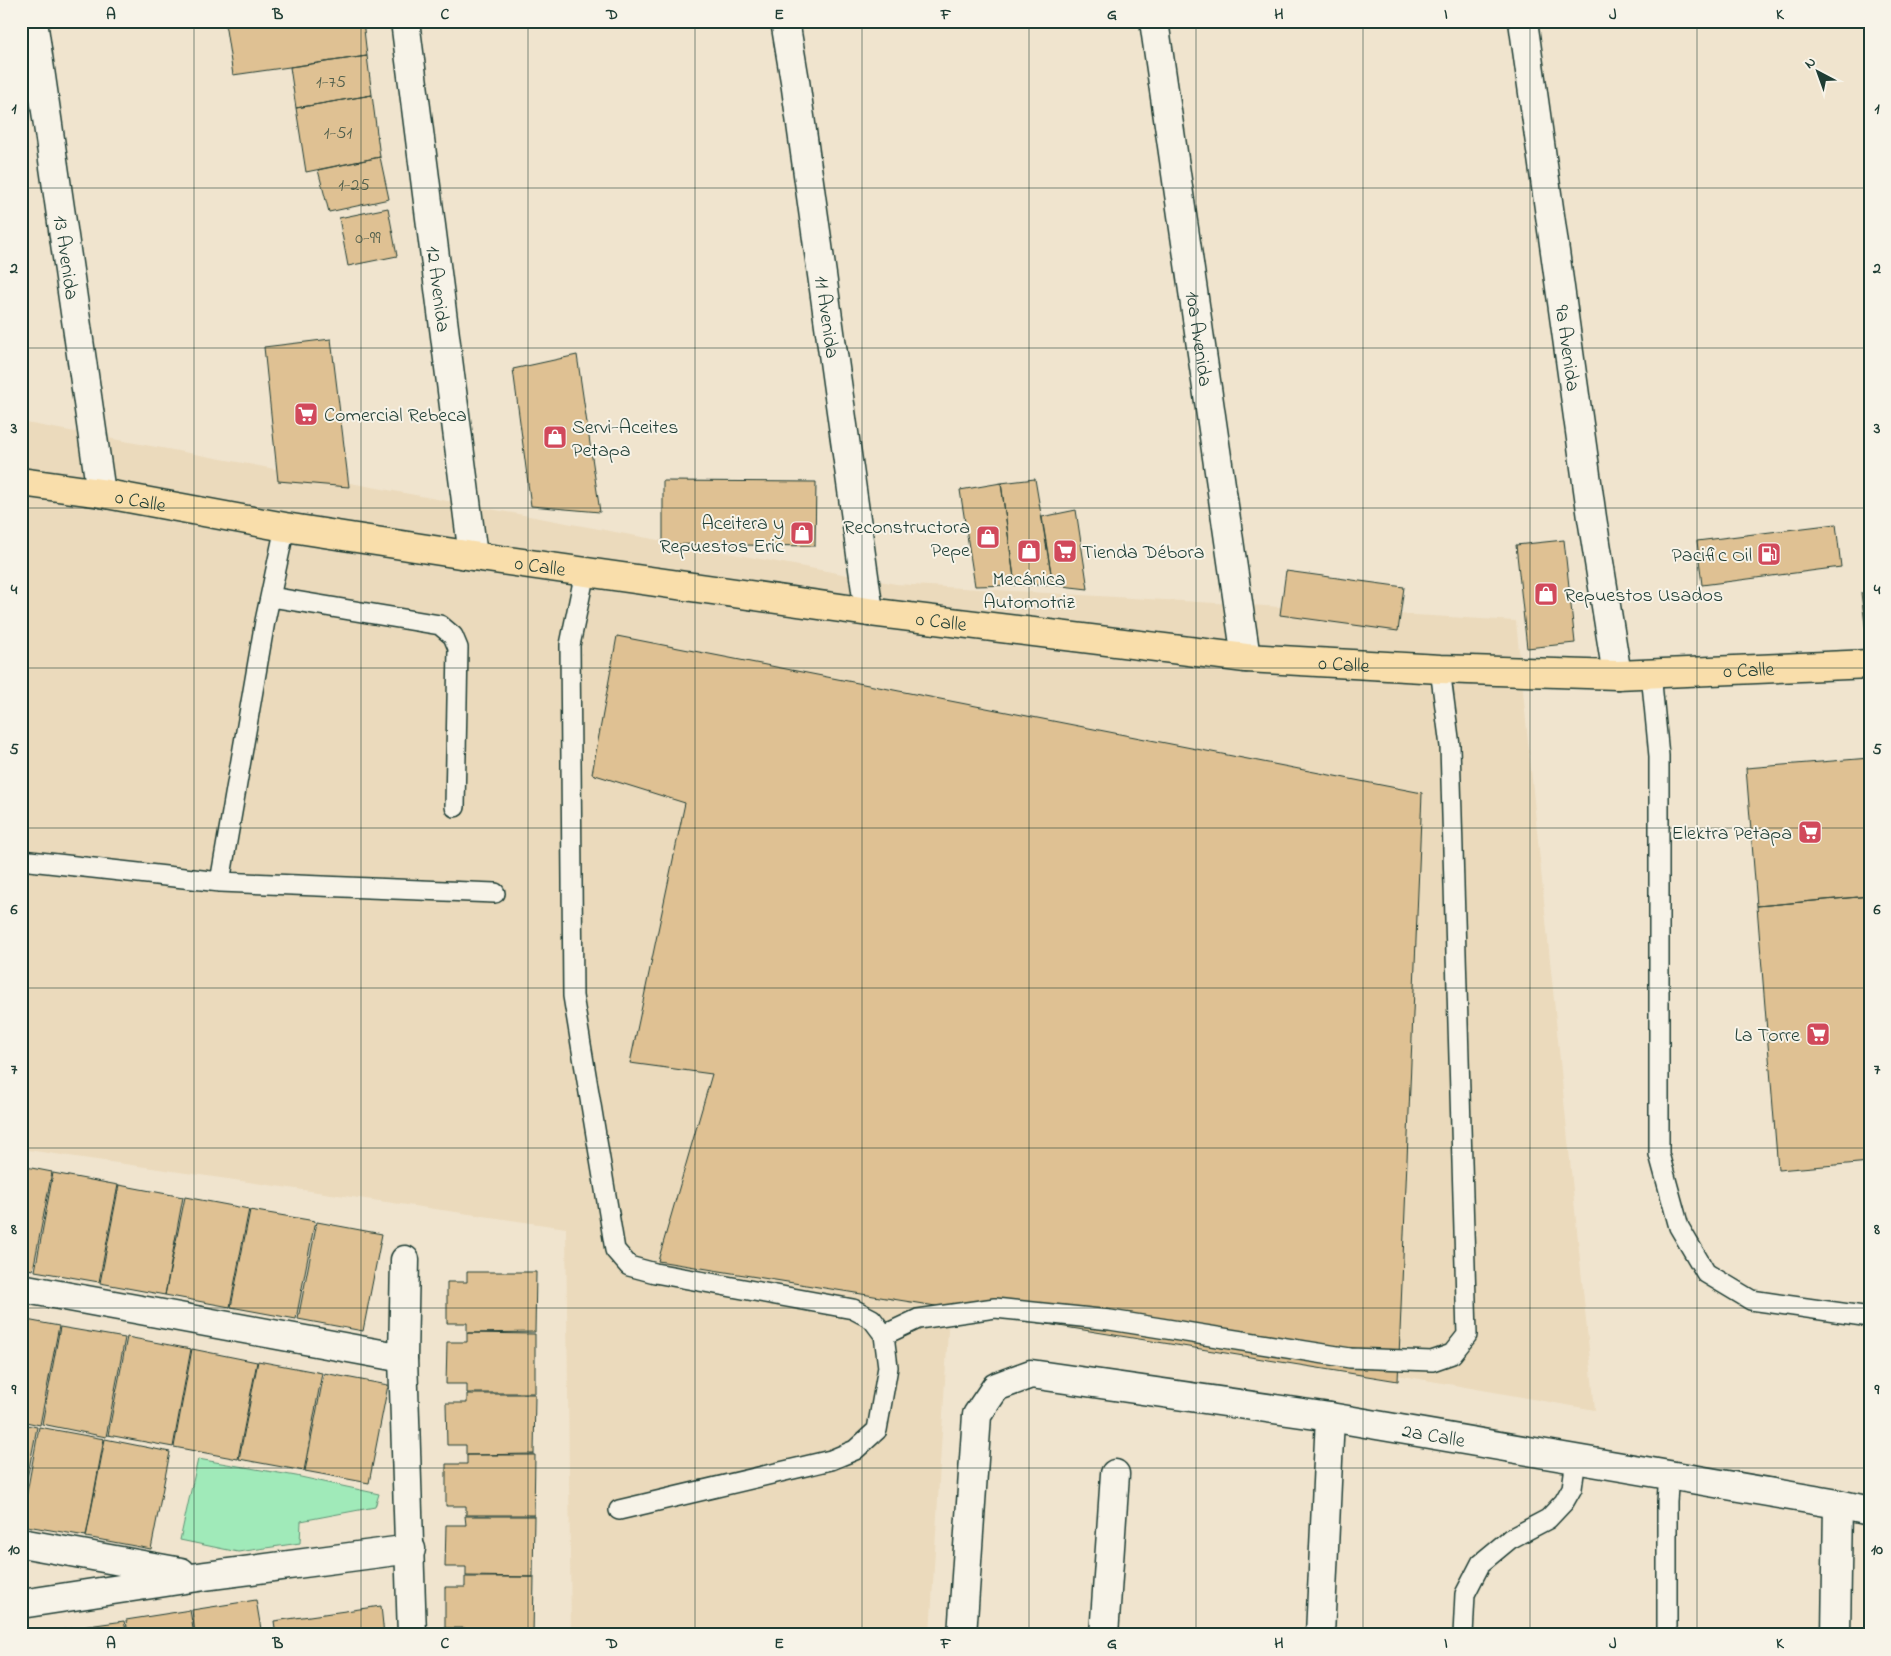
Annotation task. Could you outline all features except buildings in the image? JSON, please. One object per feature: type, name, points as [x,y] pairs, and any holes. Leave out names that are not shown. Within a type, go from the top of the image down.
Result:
[{"type":"main road","name":"0 Calle","points":[[21,482],[101,493],[285,527],[473,556],[870,612],[1246,658],[1440,669],[1617,675],[1870,664]]},
{"type":"street","name":"13 Avenida","points":[[33,21],[101,493]]},
{"type":"street","name":"12 Avenida","points":[[405,21],[473,556]]},
{"type":"street","name":"11 Avenida","points":[[785,21],[798,100],[870,612]]},
{"type":"street","name":"10a Avenida","points":[[1154,21],[1246,658]]},
{"type":"street","name":"9a Avenida","points":[[1523,21],[1592,518],[1617,675]]},
{"type":"street","points":[[405,1260],[403,1358],[411,1549],[412,1635]]},
{"type":"street","points":[[21,1288],[403,1358]]},
{"type":"street","name":"2a Calle","points":[[962,1635],[977,1415],[996,1387],[1031,1374],[1330,1417],[1669,1474],[1838,1504],[1870,1512]]},
{"type":"street","points":[[1320,1635],[1330,1417]]},
{"type":"street","points":[[1104,1635],[1115,1474]]},
{"type":"street","points":[[1836,1635],[1838,1504]]},
{"type":"street","points":[[21,1543],[205,1576]]},
{"type":"street","points":[[21,1604],[205,1576],[411,1549]]},
{"type":"lane","points":[[220,882],[265,621],[285,527]]},
{"type":"lane","points":[[585,572],[570,645],[573,996],[615,1250],[629,1266],[655,1273],[853,1309],[872,1319],[884,1335],[888,1367],[877,1430],[855,1450],[832,1460],[619,1510]]},
{"type":"lane","points":[[271,597],[440,625],[453,636],[458,648],[455,807]]},
{"type":"lane","points":[[884,1335],[918,1318],[995,1308],[1110,1320],[1350,1358],[1432,1361],[1452,1354],[1467,1335],[1450,746],[1440,669]]},
{"type":"lane","points":[[1651,673],[1659,756],[1660,1154],[1679,1227],[1706,1273],[1751,1300],[1870,1318]]},
{"type":"lane","points":[[21,860],[220,882],[495,893]]},
{"type":"lane","points":[[1463,1635],[1465,1594],[1481,1563],[1510,1539],[1548,1519],[1564,1502],[1572,1488],[1576,1459]]},
{"type":"lane","points":[[1667,1635],[1667,1501],[1669,1474]]},
{"type":"shaded area","points":[[21,422],[896,584],[1516,621],[1595,1410],[950,1296],[930,1635],[571,1635],[566,1228],[21,1149]]},
{"type":"green space","points":[[198,1459],[296,1476],[379,1494],[375,1507],[301,1521],[300,1543],[238,1552],[180,1540]]},
{"type":"place","name":"Comercial Rebeca","points":[[306,414]]},
{"type":"place","name":"Servi-Aceites Petapa","points":[[555,437]]},
{"type":"place","name":"Aceitera y Repuestos Eric","points":[[802,533]]},
{"type":"place","name":"Reconstructora Pepe","points":[[988,537]]},
{"type":"place","name":"Mecánica Automotriz","points":[[1029,551]]},
{"type":"place","name":"Tienda Débora","points":[[1065,551]]},
{"type":"place","name":"Pacific Oil","points":[[1769,554]]},
{"type":"place","name":"Repuestos Usados","points":[[1546,594]]},
{"type":"place","name":"Elektra Petapa","points":[[1810,832]]},
{"type":"place","name":"La Torre","points":[[1818,1034]]}]
